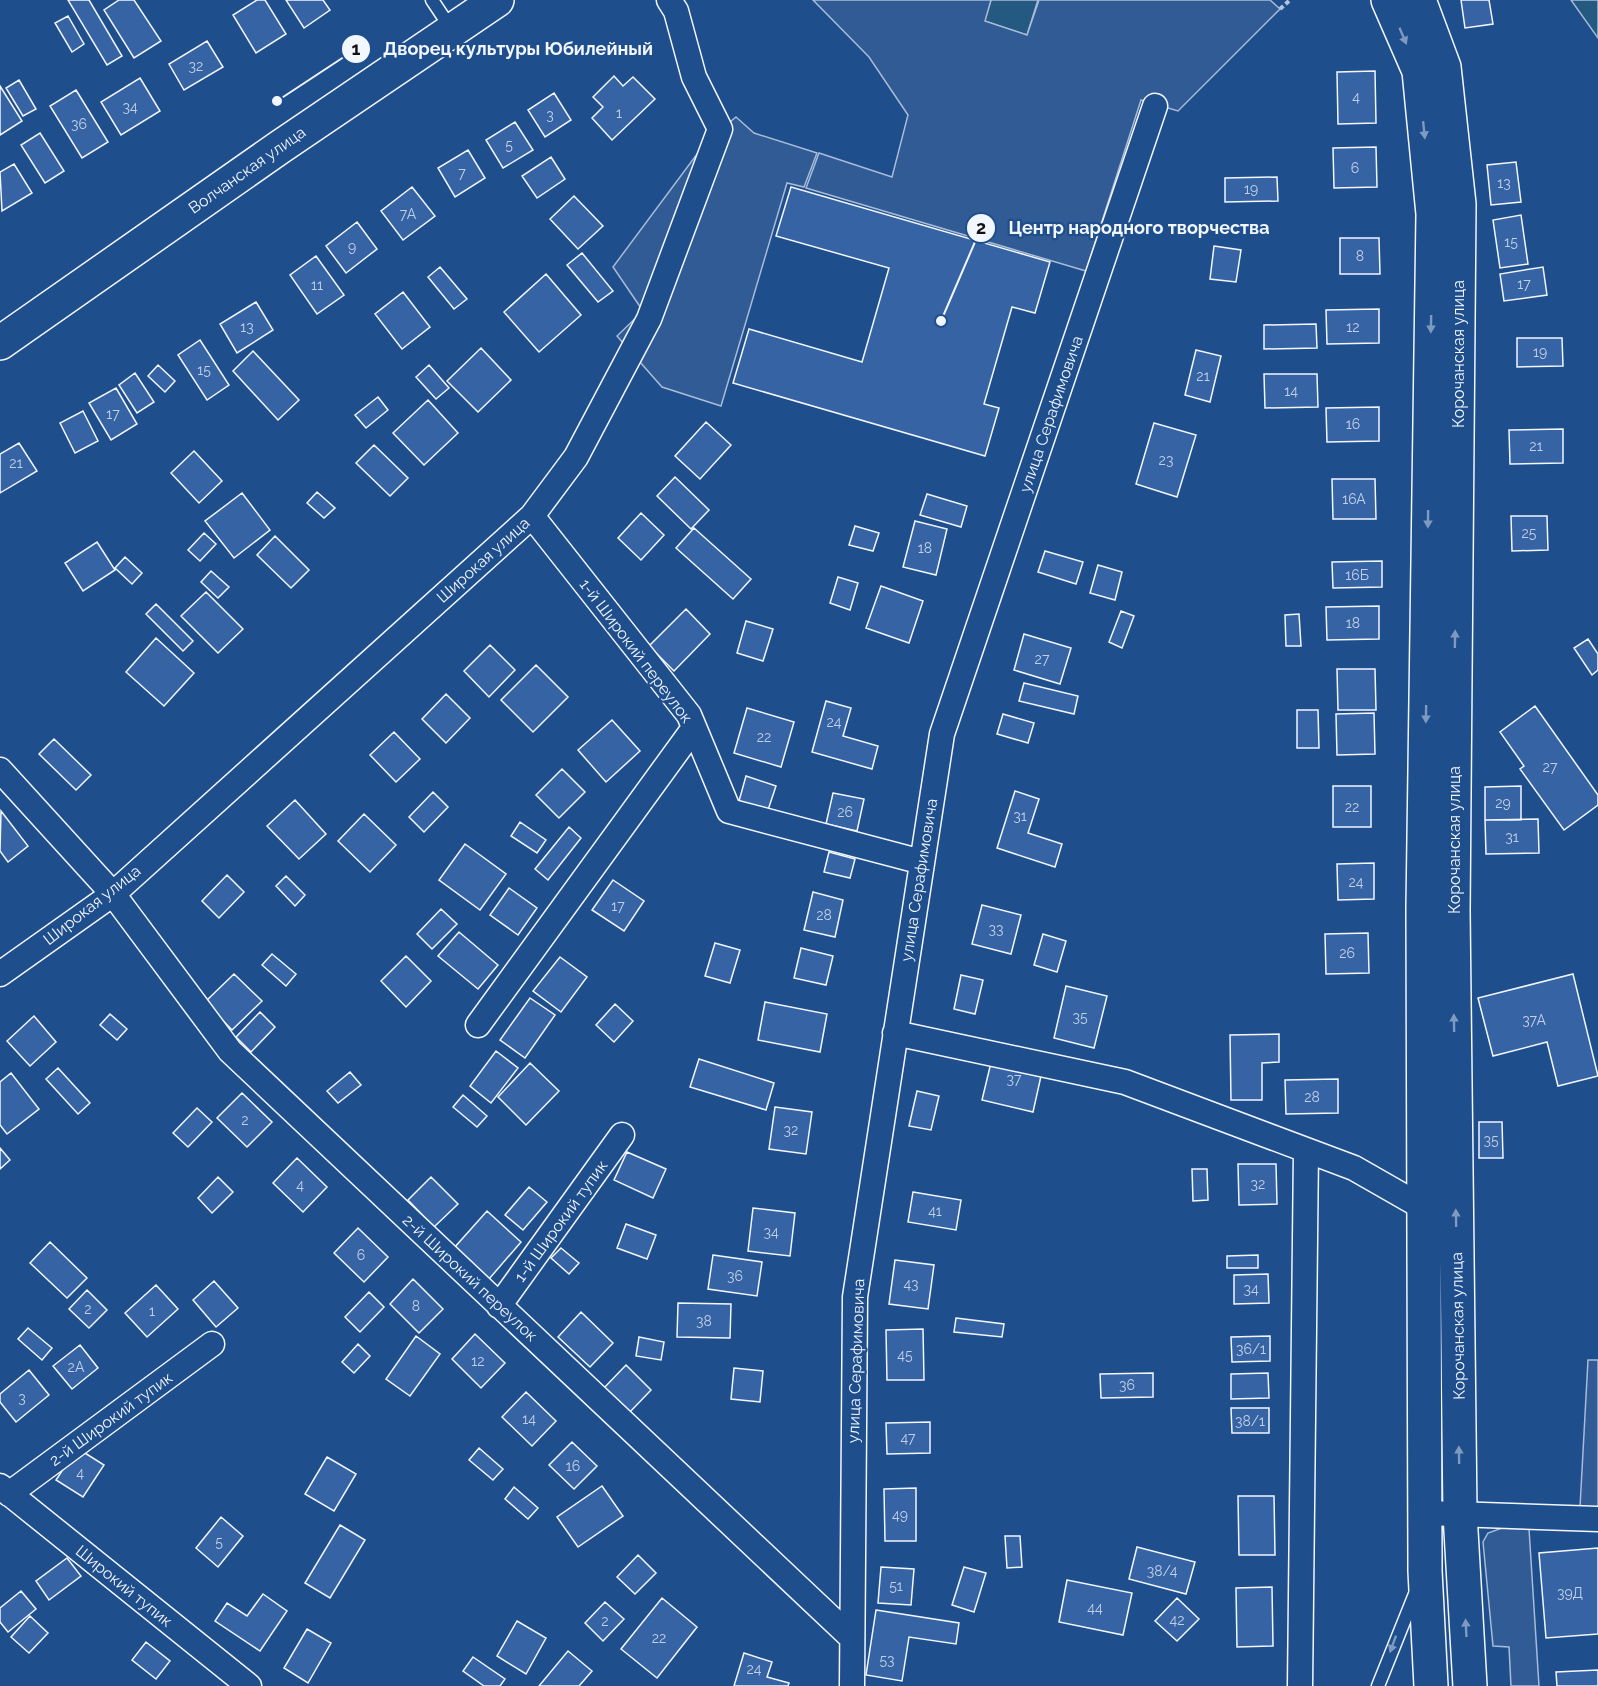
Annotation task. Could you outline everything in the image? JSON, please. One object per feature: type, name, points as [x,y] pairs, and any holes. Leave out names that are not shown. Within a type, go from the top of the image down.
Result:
[{"type":"main road","name":"Волчанская улица","points":[[0,343],[280,147],[497,0]]},
{"type":"main road","name":"Корочанская улица","points":[[1388,0],[1419,71],[1433,214],[1423,908],[1425,1571],[1431,1686]]},
{"type":"main road","name":"Корочанская улица","points":[[1419,0],[1444,67],[1459,204],[1453,911],[1460,1514],[1470,1686]]},
{"type":"street","name":"Широкая улица","points":[[0,974],[113,894],[532,516],[576,457],[649,319],[720,129],[694,77],[676,11],[669,0]]},
{"type":"street","name":"улица Серафимовича","points":[[852,1686],[855,1298],[942,734],[1155,106]]},
{"type":"street","name":"1-й Широкий переулок","points":[[532,516],[689,715],[729,811],[922,862]]},
{"type":"street","points":[[478,1025],[694,728]]},
{"type":"street","name":"2-й Широкий переулок","points":[[0,770],[113,894],[230,1051],[852,1638]]},
{"type":"street","points":[[896,1033],[1125,1082],[1354,1168],[1424,1208]]},
{"type":"street","name":"1-й Широкий тупик","points":[[500,1306],[622,1135]]},
{"type":"street","points":[[1300,1686],[1306,1150]]},
{"type":"street","name":"2-й Широкий тупик","points":[[5,1490],[212,1344]]},
{"type":"street","name":"Широкий тупик","points":[[5,1490],[249,1686]]},
{"type":"street","points":[[1426,1513],[1598,1519]]},
{"type":"lane","points":[[432,0],[453,31]]},
{"type":"lane","points":[[1378,1686],[1425,1571]]},
{"type":"path","points":[[1280,9],[1290,0]]},
{"type":"shaded area","points":[[813,0],[991,0],[985,21],[1027,35],[1039,0],[1270,0],[1280,9],[1178,111],[1141,100],[1086,271],[806,188],[819,153],[892,177],[908,115],[869,57]]},
{"type":"shaded area","points":[[991,0],[1038,0],[1027,35],[984,21]]},
{"type":"shaded area","points":[[1571,0],[1598,0],[1598,38]]},
{"type":"shaded area","points":[[736,117],[754,133],[817,153],[804,187],[787,183],[721,406],[662,387],[617,336],[643,311],[613,267],[706,142]]},
{"type":"shaded area","points":[[1588,1360],[1598,1360],[1598,1519],[1580,1507]]},
{"type":"shaded area","points":[[1502,1528],[1529,1529],[1539,1686],[1511,1686],[1509,1647],[1493,1646],[1483,1542],[1488,1533]]},
{"type":"building","points":[[68,0],[89,0],[122,56],[107,65]]},
{"type":"building","points":[[119,0],[134,0],[161,41],[134,58],[104,10]]},
{"type":"building","points":[[257,0],[265,0],[286,34],[256,53],[233,15]]},
{"type":"building","points":[[286,0],[323,0],[330,10],[304,28]]},
{"type":"building","points":[[1461,0],[1489,0],[1493,24],[1465,28]]},
{"type":"building","points":[[68,16],[84,44],[72,52],[55,23]]},
{"type":"building","points":[[207,41],[223,67],[184,90],[169,64]]},
{"type":"building","points":[[1375,71],[1376,123],[1338,124],[1337,72]]},
{"type":"building","points":[[614,76],[623,86],[633,77],[655,99],[612,140],[592,118],[603,107],[593,97]]},
{"type":"building","points":[[140,78],[160,111],[121,135],[101,102]]},
{"type":"building","points":[[19,80],[36,109],[23,116],[6,88]]},
{"type":"building","points":[[0,86],[22,121],[0,135]]},
{"type":"building","points":[[76,90],[108,142],[82,158],[50,106]]},
{"type":"building","points":[[554,93],[571,120],[545,137],[528,110]]},
{"type":"building","points":[[515,122],[533,150],[503,168],[486,140]]},
{"type":"building","points":[[40,133],[64,171],[45,183],[21,145]]},
{"type":"building","points":[[1376,147],[1377,187],[1334,188],[1333,148]]},
{"type":"building","points":[[468,150],[485,178],[455,197],[438,168]]},
{"type":"building","points":[[551,157],[565,179],[537,198],[522,176]]},
{"type":"building","points":[[1516,162],[1521,202],[1491,205],[1487,165]]},
{"type":"building","points":[[14,164],[32,193],[2,211],[0,172]]},
{"type":"building","points":[[1277,177],[1278,201],[1225,202],[1225,178]]},
{"type":"building","points":[[412,187],[435,216],[403,240],[381,211]]},
{"type":"building","points":[[791,187],[1050,262],[1035,313],[1012,307],[984,404],[999,408],[985,456],[733,383],[749,329],[862,362],[889,268],[776,236]]},
{"type":"building","points":[[574,196],[603,226],[578,249],[550,219]]},
{"type":"building","points":[[1521,215],[1528,264],[1500,268],[1493,220]]},
{"type":"building","points":[[357,222],[377,249],[346,273],[326,246]]},
{"type":"building","points":[[1340,238],[1379,238],[1380,274],[1340,274]]},
{"type":"building","points":[[1214,246],[1241,250],[1236,282],[1210,279]]},
{"type":"building","points":[[582,253],[613,291],[598,302],[567,265]]},
{"type":"building","points":[[316,256],[344,295],[317,314],[290,275]]},
{"type":"building","points":[[440,267],[467,299],[454,309],[428,277]]},
{"type":"building","points":[[1543,267],[1547,295],[1504,301],[1500,274]]},
{"type":"building","points":[[546,274],[581,315],[539,352],[504,312]]},
{"type":"building","points":[[403,292],[430,327],[402,349],[375,314]]},
{"type":"building","points":[[256,302],[273,330],[237,353],[220,324]]},
{"type":"building","points":[[1379,309],[1379,343],[1327,344],[1326,310]]},
{"type":"building","points":[[1316,324],[1317,348],[1264,349],[1264,325]]},
{"type":"building","points":[[1517,338],[1562,338],[1563,366],[1517,367]]},
{"type":"building","points":[[200,340],[229,385],[207,400],[178,355]]},
{"type":"building","points":[[481,348],[511,380],[478,412],[447,381]]},
{"type":"building","points":[[1196,350],[1221,356],[1210,402],[1185,395]]},
{"type":"building","points":[[253,351],[299,400],[278,420],[233,371]]},
{"type":"building","points":[[158,365],[175,381],[165,392],[148,376]]},
{"type":"building","points":[[429,365],[449,388],[436,399],[416,377]]},
{"type":"building","points":[[135,373],[154,402],[137,413],[119,385]]},
{"type":"building","points":[[1264,374],[1317,374],[1318,407],[1265,408]]},
{"type":"building","points":[[116,388],[137,424],[111,440],[89,403]]},
{"type":"building","points":[[378,397],[388,410],[366,428],[355,415]]},
{"type":"building","points":[[428,400],[458,433],[424,465],[393,433]]},
{"type":"building","points":[[1379,407],[1379,441],[1327,442],[1326,408]]},
{"type":"building","points":[[83,411],[98,441],[75,453],[60,423]]},
{"type":"building","points":[[706,422],[731,445],[700,479],[675,456]]},
{"type":"building","points":[[1154,423],[1196,435],[1177,497],[1136,484]]},
{"type":"building","points":[[1563,429],[1563,463],[1510,464],[1509,430]]},
{"type":"building","points":[[19,443],[37,471],[0,493],[0,454]]},
{"type":"building","points":[[374,445],[408,478],[390,496],[356,463]]},
{"type":"building","points":[[194,451],[222,481],[199,503],[171,473]]},
{"type":"building","points":[[675,477],[709,510],[691,529],[657,496]]},
{"type":"building","points":[[1332,479],[1375,479],[1376,519],[1333,519]]},
{"type":"building","points":[[317,492],[335,508],[324,518],[307,503]]},
{"type":"building","points":[[242,493],[270,530],[234,558],[205,521]]},
{"type":"building","points":[[927,494],[967,506],[961,527],[920,515]]},
{"type":"building","points":[[641,513],[664,535],[641,560],[618,538]]},
{"type":"building","points":[[1511,516],[1547,516],[1548,550],[1512,551]]},
{"type":"building","points":[[915,521],[947,529],[936,575],[903,567]]},
{"type":"building","points":[[855,526],[879,533],[873,551],[849,545]]},
{"type":"building","points":[[694,528],[751,579],[733,599],[676,548]]},
{"type":"building","points":[[204,533],[216,544],[200,561],[188,550]]},
{"type":"building","points":[[275,536],[309,570],[291,588],[257,555]]},
{"type":"building","points":[[97,542],[115,570],[83,591],[65,563]]},
{"type":"building","points":[[1045,551],[1083,562],[1076,584],[1038,572]]},
{"type":"building","points":[[125,557],[142,573],[132,584],[115,568]]},
{"type":"building","points":[[1382,561],[1382,587],[1333,588],[1332,562]]},
{"type":"building","points":[[1098,565],[1122,572],[1115,600],[1090,593]]},
{"type":"building","points":[[211,571],[229,587],[218,598],[201,582]]},
{"type":"building","points":[[838,577],[858,583],[850,610],[830,603]]},
{"type":"building","points":[[881,586],[923,601],[909,643],[866,628]]},
{"type":"building","points":[[206,592],[243,629],[218,653],[181,616]]},
{"type":"building","points":[[156,604],[193,641],[183,651],[146,614]]},
{"type":"building","points":[[1379,606],[1379,639],[1327,640],[1326,607]]},
{"type":"building","points":[[686,609],[710,634],[674,671],[649,646]]},
{"type":"building","points":[[1121,611],[1134,616],[1122,648],[1109,642]]},
{"type":"building","points":[[1299,614],[1301,646],[1286,646],[1285,615]]},
{"type":"building","points":[[746,621],[773,629],[763,661],[737,653]]},
{"type":"building","points":[[1024,634],[1071,648],[1060,684],[1014,670]]},
{"type":"building","points":[[156,638],[194,673],[164,706],[126,672]]},
{"type":"building","points":[[1588,639],[1598,654],[1598,670],[1592,675],[1574,648]]},
{"type":"building","points":[[490,645],[515,670],[489,697],[464,671]]},
{"type":"building","points":[[536,665],[568,697],[533,732],[501,700]]},
{"type":"building","points":[[1337,669],[1375,669],[1376,710],[1338,710]]},
{"type":"building","points":[[1024,683],[1078,696],[1074,714],[1019,701]]},
{"type":"building","points":[[446,694],[470,718],[446,743],[422,719]]},
{"type":"building","points":[[826,701],[851,708],[843,736],[878,746],[872,769],[812,752]]},
{"type":"building","points":[[1535,706],[1598,795],[1598,805],[1564,830],[1520,769],[1524,766],[1500,732]]},
{"type":"building","points":[[747,708],[794,722],[781,767],[734,753]]},
{"type":"building","points":[[1297,710],[1318,710],[1319,748],[1297,748]]},
{"type":"building","points":[[1374,713],[1375,754],[1337,755],[1336,714]]},
{"type":"building","points":[[1003,714],[1034,723],[1028,743],[997,734]]},
{"type":"building","points":[[612,720],[640,751],[606,782],[578,750]]},
{"type":"building","points":[[394,732],[420,759],[396,782],[370,755]]},
{"type":"building","points":[[54,739],[91,775],[76,790],[39,754]]},
{"type":"building","points":[[562,769],[585,792],[559,818],[536,795]]},
{"type":"building","points":[[746,776],[776,786],[768,810],[739,801]]},
{"type":"building","points":[[1333,786],[1371,786],[1371,827],[1333,827]]},
{"type":"building","points":[[1521,786],[1521,820],[1485,820],[1485,787]]},
{"type":"building","points":[[1015,791],[1039,799],[1028,833],[1062,844],[1055,867],[997,848]]},
{"type":"building","points":[[433,792],[448,807],[424,832],[409,817]]},
{"type":"building","points":[[833,793],[864,799],[857,831],[826,824]]},
{"type":"building","points":[[295,800],[326,834],[299,859],[267,826]]},
{"type":"building","points":[[1,811],[28,846],[8,862],[0,851]]},
{"type":"building","points":[[364,814],[396,845],[370,872],[338,841]]},
{"type":"building","points":[[1538,819],[1539,853],[1486,854],[1485,820]]},
{"type":"building","points":[[520,822],[546,840],[537,853],[511,836]]},
{"type":"building","points":[[569,827],[581,838],[548,880],[535,869]]},
{"type":"building","points":[[465,844],[506,874],[480,910],[439,880]]},
{"type":"building","points":[[829,852],[855,859],[850,878],[824,872]]},
{"type":"building","points":[[1374,863],[1374,899],[1338,900],[1337,864]]},
{"type":"building","points":[[227,875],[244,892],[219,918],[202,901]]},
{"type":"building","points":[[286,876],[305,895],[295,906],[276,886]]},
{"type":"building","points":[[613,880],[644,901],[624,931],[592,910]]},
{"type":"building","points":[[509,888],[537,908],[518,935],[490,915]]},
{"type":"building","points":[[813,892],[843,900],[835,937],[804,930]]},
{"type":"building","points":[[982,905],[1021,915],[1011,954],[972,944]]},
{"type":"building","points":[[441,909],[457,924],[432,949],[417,934]]},
{"type":"building","points":[[459,932],[498,965],[478,989],[438,956]]},
{"type":"building","points":[[1368,933],[1369,973],[1326,974],[1325,934]]},
{"type":"building","points":[[1043,934],[1066,941],[1057,972],[1034,965]]},
{"type":"building","points":[[715,943],[740,950],[730,983],[705,976]]},
{"type":"building","points":[[801,948],[833,956],[826,985],[794,978]]},
{"type":"building","points":[[272,954],[296,974],[286,986],[262,965]]},
{"type":"building","points":[[406,956],[431,981],[406,1007],[381,981]]},
{"type":"building","points":[[560,957],[587,977],[561,1012],[533,991]]},
{"type":"building","points":[[234,974],[262,1001],[232,1030],[205,1002]]},
{"type":"building","points":[[1573,974],[1598,1076],[1558,1086],[1547,1042],[1493,1056],[1478,998]]},
{"type":"building","points":[[961,975],[983,980],[975,1014],[954,1009]]},
{"type":"building","points":[[1066,986],[1107,996],[1094,1048],[1054,1038]]},
{"type":"building","points":[[530,998],[555,1015],[525,1058],[500,1040]]},
{"type":"building","points":[[765,1002],[827,1014],[820,1052],[758,1040]]},
{"type":"building","points":[[615,1004],[633,1021],[614,1042],[596,1025]]},
{"type":"building","points":[[260,1012],[275,1027],[251,1052],[236,1037]]},
{"type":"building","points":[[110,1014],[127,1029],[117,1040],[100,1025]]},
{"type":"building","points":[[34,1016],[56,1042],[30,1066],[7,1041]]},
{"type":"building","points":[[1279,1034],[1279,1062],[1262,1063],[1262,1100],[1231,1100],[1230,1035]]},
{"type":"building","points":[[995,1046],[1045,1058],[1033,1112],[982,1100]]},
{"type":"building","points":[[496,1051],[518,1068],[491,1103],[470,1086]]},
{"type":"building","points":[[699,1059],[774,1083],[766,1110],[690,1087]]},
{"type":"building","points":[[530,1063],[559,1091],[526,1125],[498,1097]]},
{"type":"building","points":[[58,1068],[90,1103],[78,1114],[46,1079]]},
{"type":"building","points":[[350,1072],[361,1085],[338,1103],[327,1091]]},
{"type":"building","points":[[11,1073],[39,1109],[7,1134],[0,1125],[0,1082]]},
{"type":"building","points":[[1338,1079],[1338,1113],[1286,1114],[1285,1080]]},
{"type":"building","points":[[917,1091],[939,1096],[931,1130],[909,1126]]},
{"type":"building","points":[[242,1093],[272,1122],[247,1147],[217,1118]]},
{"type":"building","points":[[463,1095],[487,1116],[477,1127],[453,1107]]},
{"type":"building","points":[[775,1107],[812,1112],[806,1154],[769,1149]]},
{"type":"building","points":[[197,1108],[212,1122],[188,1147],[173,1133]]},
{"type":"building","points":[[1479,1122],[1502,1122],[1503,1158],[1479,1158]]},
{"type":"building","points":[[0,1148],[10,1160],[0,1169]]},
{"type":"building","points":[[627,1152],[666,1169],[653,1198],[614,1180]]},
{"type":"building","points":[[297,1158],[327,1187],[303,1212],[273,1183]]},
{"type":"building","points":[[1238,1164],[1276,1164],[1277,1204],[1239,1205]]},
{"type":"building","points":[[1192,1169],[1207,1169],[1208,1200],[1193,1201]]},
{"type":"building","points":[[218,1177],[233,1192],[212,1213],[198,1198]]},
{"type":"building","points":[[431,1177],[458,1204],[434,1227],[408,1200]]},
{"type":"building","points":[[529,1187],[547,1202],[523,1230],[505,1215]]},
{"type":"building","points":[[913,1192],[961,1200],[956,1230],[908,1222]]},
{"type":"building","points":[[753,1208],[795,1213],[790,1256],[748,1251]]},
{"type":"building","points":[[487,1211],[521,1242],[489,1279],[454,1248]]},
{"type":"building","points":[[626,1224],[656,1235],[647,1259],[617,1248]]},
{"type":"building","points":[[358,1228],[388,1257],[364,1282],[334,1253]]},
{"type":"building","points":[[50,1242],[87,1278],[67,1298],[30,1263]]},
{"type":"building","points":[[561,1248],[579,1263],[569,1274],[551,1258]]},
{"type":"building","points":[[713,1255],[762,1262],[757,1296],[708,1289]]},
{"type":"building","points":[[1258,1255],[1258,1268],[1227,1268],[1227,1256]]},
{"type":"building","points":[[895,1260],[934,1265],[928,1309],[889,1304]]},
{"type":"building","points":[[1268,1274],[1269,1303],[1234,1304],[1234,1275]]},
{"type":"building","points":[[413,1279],[443,1309],[419,1333],[390,1304]]},
{"type":"building","points":[[214,1281],[238,1308],[216,1327],[193,1300]]},
{"type":"building","points":[[156,1285],[178,1309],[147,1337],[125,1313]]},
{"type":"building","points":[[87,1290],[107,1310],[89,1328],[69,1309]]},
{"type":"building","points":[[369,1292],[384,1307],[360,1332],[345,1317]]},
{"type":"building","points":[[678,1303],[731,1304],[730,1338],[677,1337]]},
{"type":"building","points":[[581,1312],[613,1343],[590,1367],[558,1337]]},
{"type":"building","points":[[956,1318],[1004,1324],[1002,1337],[954,1332]]},
{"type":"building","points":[[28,1328],[52,1348],[42,1360],[18,1339]]},
{"type":"building","points":[[923,1329],[924,1380],[887,1380],[886,1330]]},
{"type":"building","points":[[475,1334],[505,1363],[481,1388],[452,1359]]},
{"type":"building","points":[[416,1336],[440,1354],[410,1396],[386,1379]]},
{"type":"building","points":[[1270,1336],[1270,1361],[1232,1362],[1231,1337]]},
{"type":"building","points":[[639,1337],[664,1342],[661,1360],[636,1356]]},
{"type":"building","points":[[358,1344],[370,1356],[354,1373],[342,1362]]},
{"type":"building","points":[[80,1345],[98,1368],[72,1389],[53,1366]]},
{"type":"building","points":[[626,1365],[651,1390],[629,1413],[604,1388]]},
{"type":"building","points":[[734,1368],[763,1371],[760,1402],[731,1399]]},
{"type":"building","points":[[29,1370],[49,1395],[16,1422],[0,1402],[0,1394]]},
{"type":"building","points":[[1153,1373],[1153,1397],[1101,1398],[1100,1374]]},
{"type":"building","points":[[1268,1373],[1269,1398],[1231,1399],[1231,1374]]},
{"type":"building","points":[[526,1392],[556,1421],[532,1446],[502,1417]]},
{"type":"building","points":[[1231,1408],[1269,1408],[1269,1433],[1232,1433]]},
{"type":"building","points":[[930,1422],[930,1453],[887,1454],[886,1423]]},
{"type":"building","points":[[572,1442],[597,1466],[574,1489],[549,1465]]},
{"type":"building","points":[[77,1448],[104,1465],[83,1497],[56,1480]]},
{"type":"building","points":[[479,1448],[503,1469],[493,1480],[469,1460]]},
{"type":"building","points":[[327,1457],[356,1474],[334,1511],[305,1494]]},
{"type":"building","points":[[602,1486],[623,1516],[578,1547],[557,1517]]},
{"type":"building","points":[[514,1487],[538,1508],[528,1519],[505,1499]]},
{"type":"building","points":[[916,1488],[916,1541],[885,1541],[884,1489]]},
{"type":"building","points":[[1238,1496],[1274,1496],[1275,1555],[1239,1555]]},
{"type":"building","points":[[221,1517],[243,1536],[218,1567],[196,1548]]},
{"type":"building","points":[[340,1525],[365,1540],[330,1598],[305,1583]]},
{"type":"building","points":[[1005,1536],[1020,1536],[1022,1567],[1007,1568]]},
{"type":"building","points":[[1137,1547],[1195,1562],[1186,1594],[1129,1579]]},
{"type":"building","points":[[1598,1548],[1598,1634],[1546,1638],[1539,1553]]},
{"type":"building","points":[[638,1555],[656,1573],[635,1594],[617,1577]]},
{"type":"building","points":[[67,1558],[81,1576],[49,1600],[36,1581]]},
{"type":"building","points":[[881,1567],[914,1569],[911,1605],[878,1603]]},
{"type":"building","points":[[964,1567],[986,1573],[974,1612],[952,1605]]},
{"type":"building","points":[[1067,1580],[1132,1593],[1123,1635],[1059,1622]]},
{"type":"building","points":[[1272,1587],[1273,1646],[1237,1647],[1236,1588]]},
{"type":"building","points":[[21,1591],[36,1609],[8,1632],[0,1622],[0,1608]]},
{"type":"building","points":[[263,1594],[287,1611],[260,1651],[215,1621],[227,1603],[247,1616]]},
{"type":"building","points":[[662,1598],[697,1627],[657,1678],[621,1649]]},
{"type":"building","points":[[1177,1598],[1199,1619],[1177,1641],[1155,1621]]},
{"type":"building","points":[[605,1602],[624,1619],[603,1641],[585,1623]]},
{"type":"building","points":[[876,1610],[959,1623],[956,1644],[909,1637],[902,1681],[866,1675]]},
{"type":"building","points":[[30,1616],[48,1633],[29,1653],[11,1637]]},
{"type":"building","points":[[517,1621],[546,1638],[526,1674],[497,1656]]},
{"type":"building","points":[[307,1629],[331,1643],[308,1683],[284,1668]]},
{"type":"building","points":[[146,1642],[170,1661],[156,1679],[132,1660]]},
{"type":"building","points":[[568,1651],[592,1671],[579,1686],[539,1686]]},
{"type":"building","points":[[744,1653],[772,1662],[767,1677],[789,1683],[788,1686],[734,1686]]},
{"type":"building","points":[[473,1657],[505,1679],[500,1686],[484,1686],[463,1671]]},
{"type":"building","points":[[1598,1670],[1598,1686],[1557,1686],[1556,1672]]},
{"type":"place","name":"Дворец культуры Юбилейный","points":[[277,101]]},
{"type":"place","name":"Центр народного творчества","points":[[941,321]]}]
